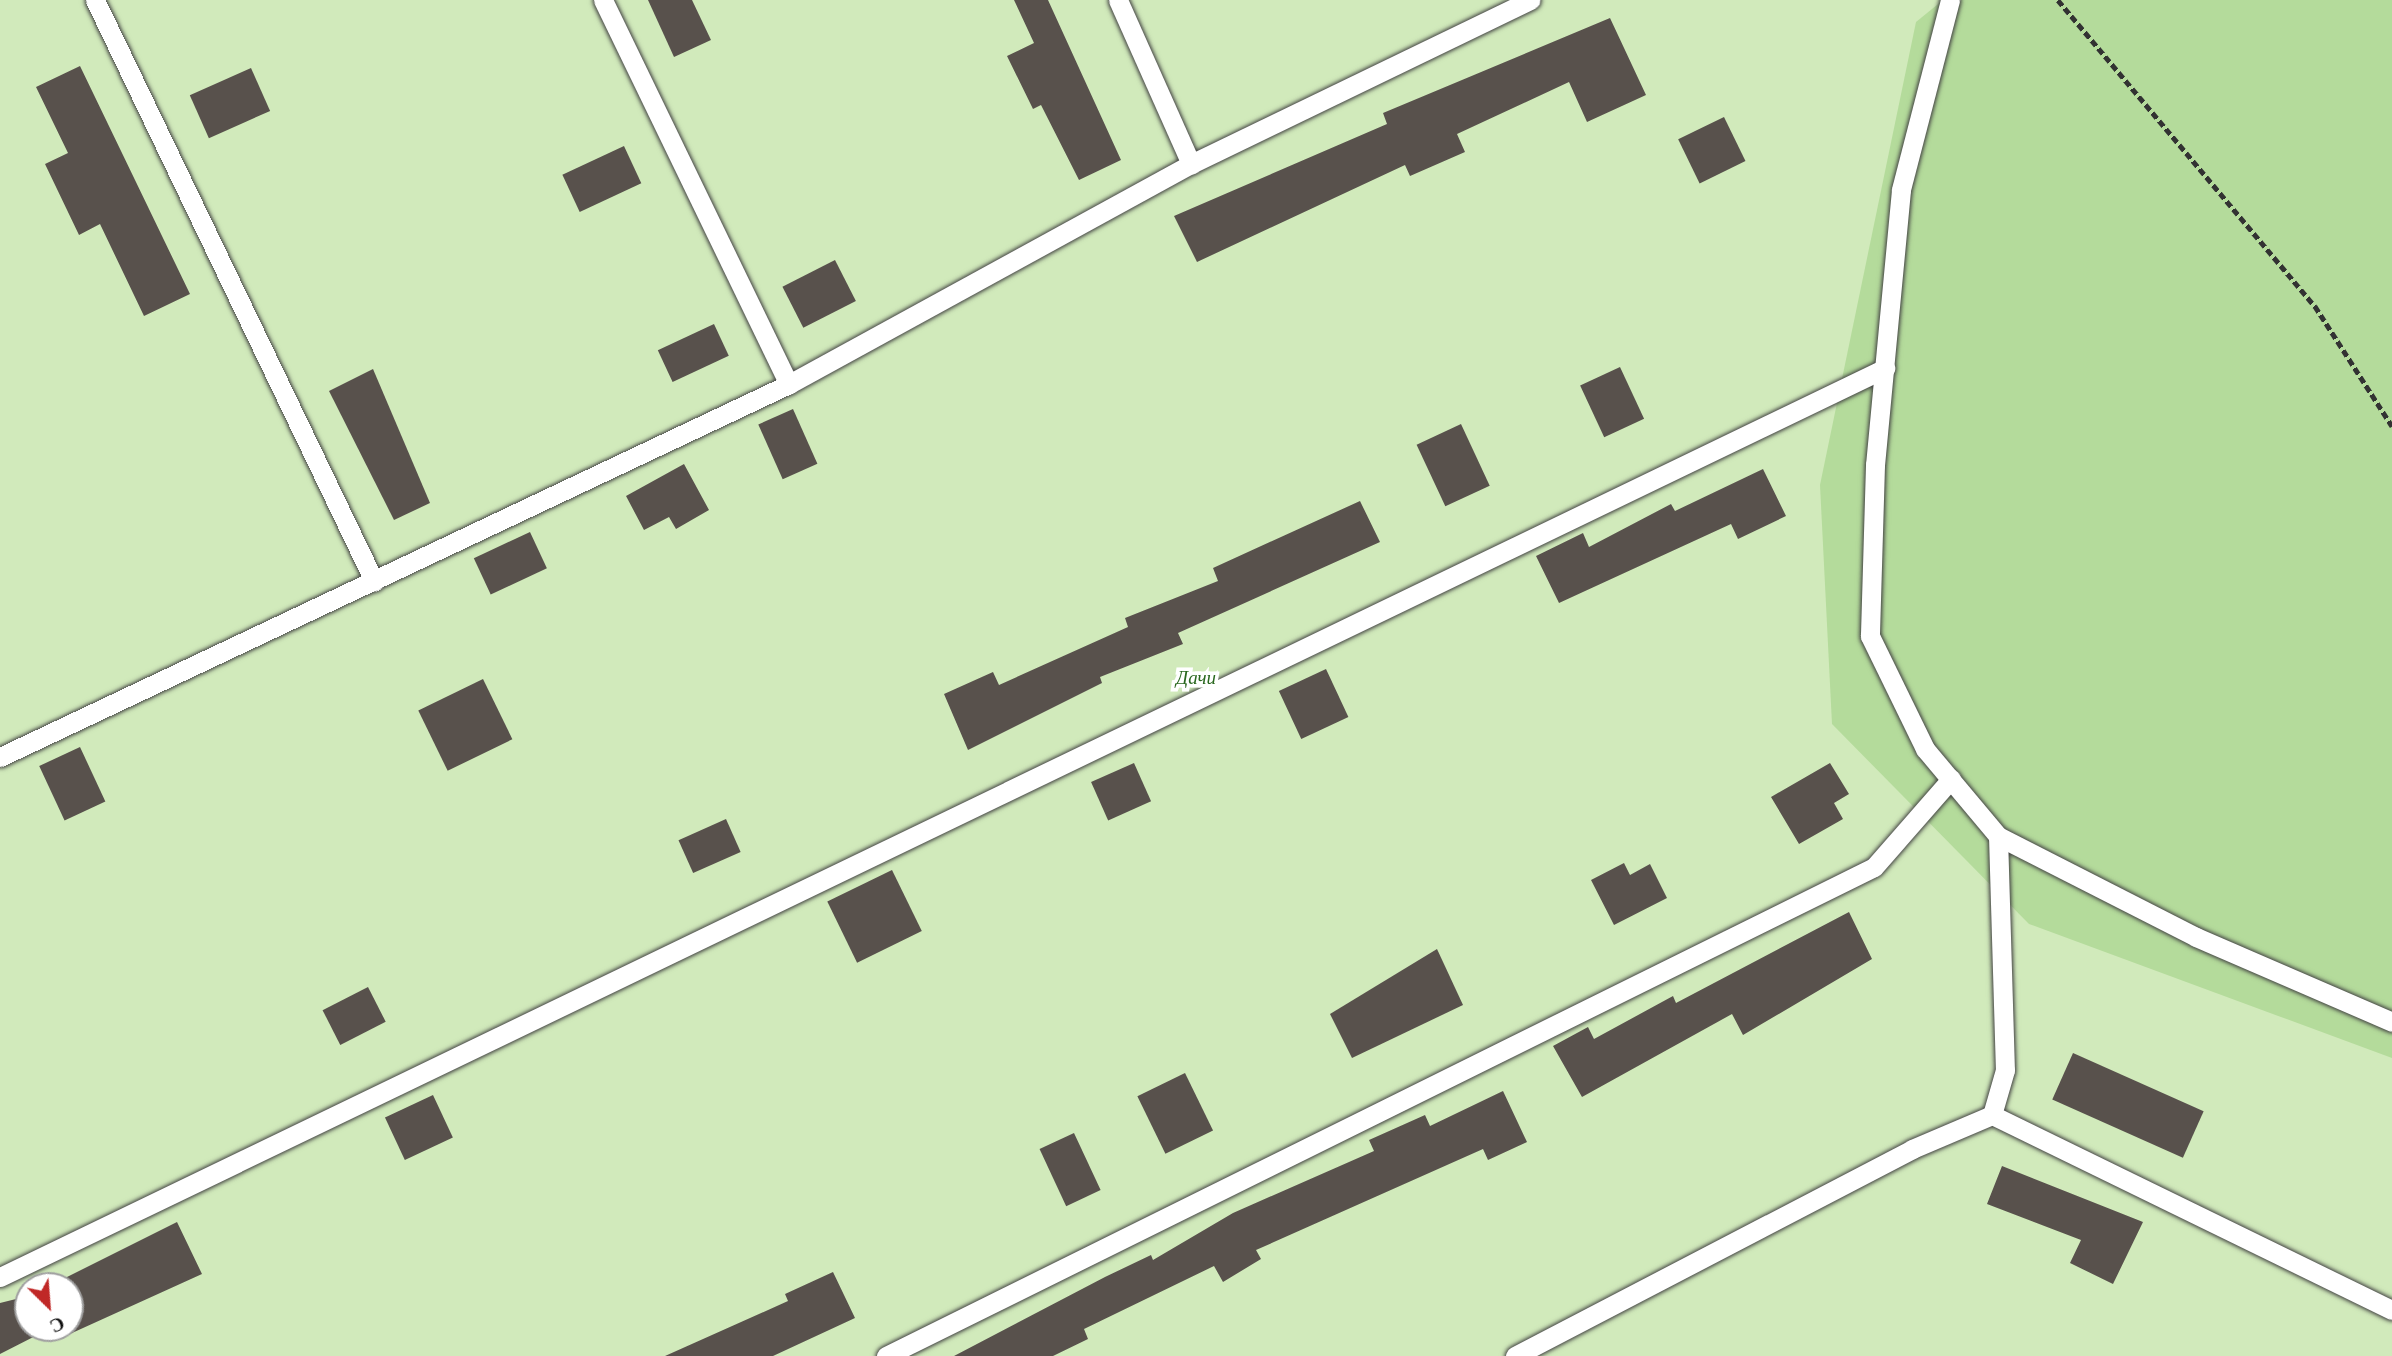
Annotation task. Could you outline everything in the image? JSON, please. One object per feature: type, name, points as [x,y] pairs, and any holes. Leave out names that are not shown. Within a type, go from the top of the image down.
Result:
[{"type":"lane","points":[[94,0],[374,581]]},
{"type":"lane","points":[[603,0],[789,384]]},
{"type":"lane","points":[[1118,0],[1191,164]]},
{"type":"lane","points":[[0,757],[789,384],[1191,164],[1530,0]]},
{"type":"lane","points":[[1950,0],[1901,190],[1885,368],[1870,636],[1925,749],[1998,836],[2196,937],[2392,1022]]},
{"type":"lane","points":[[0,1277],[1885,368]]},
{"type":"lane","points":[[886,1356],[1874,867],[1951,779]]},
{"type":"lane","points":[[1992,1115],[2005,1070],[1998,836]]},
{"type":"lane","points":[[1515,1356],[1912,1149],[1992,1115],[2392,1310]]},
{"type":"path","points":[[2057,0],[2315,306],[2392,426]]},
{"type":"green space","name":"Дачи","points":[[0,0],[1983,0],[2392,948],[2392,1356],[0,1356]]},
{"type":"green space","points":[[1943,0],[2392,0],[2392,1058],[2029,924],[1832,724],[1820,485],[1916,22]]},
{"type":"building","points":[[648,0],[692,0],[711,40],[674,57]]},
{"type":"building","points":[[1014,0],[1048,0],[1121,160],[1079,180],[1041,105],[1033,109],[1007,56],[1034,43]]},
{"type":"building","points":[[1610,18],[1646,95],[1587,122],[1569,82],[1457,134],[1465,152],[1410,176],[1405,165],[1197,262],[1174,216],[1387,124],[1383,113]]},
{"type":"building","points":[[80,66],[190,294],[144,316],[100,224],[79,235],[45,164],[68,153],[36,87]]},
{"type":"building","points":[[251,68],[270,111],[209,138],[190,95]]},
{"type":"building","points":[[1724,117],[1745,161],[1700,183],[1678,139]]},
{"type":"building","points":[[624,146],[641,183],[580,212],[562,175]]},
{"type":"building","points":[[835,260],[856,301],[803,328],[782,287]]},
{"type":"building","points":[[714,324],[729,356],[673,382],[658,350]]},
{"type":"building","points":[[1620,367],[1644,419],[1604,437],[1580,386]]},
{"type":"building","points":[[373,369],[430,503],[394,520],[329,391]]},
{"type":"building","points":[[793,409],[817,464],[783,479],[758,424]]},
{"type":"building","points":[[1461,424],[1490,486],[1445,506],[1417,445]]},
{"type":"building","points":[[684,464],[709,510],[676,529],[669,517],[644,530],[626,496]]},
{"type":"building","points":[[1763,469],[1786,516],[1738,539],[1731,524],[1559,603],[1536,556],[1583,533],[1589,547],[1671,504],[1675,511]]},
{"type":"building","points":[[1360,501],[1380,542],[1178,633],[1183,644],[1100,677],[1102,683],[968,750],[944,694],[993,672],[999,685],[1128,627],[1125,618],[1218,581],[1213,568]]},
{"type":"building","points":[[530,532],[547,568],[491,594],[474,558]]},
{"type":"building","points":[[1326,669],[1348,717],[1301,739],[1279,691]]},
{"type":"building","points":[[483,679],[512,739],[448,771],[418,711]]},
{"type":"building","points":[[80,747],[105,801],[65,820],[39,766]]},
{"type":"building","points":[[1134,763],[1151,801],[1108,820],[1091,782]]},
{"type":"building","points":[[1830,763],[1849,794],[1834,803],[1843,819],[1799,844],[1771,797]]},
{"type":"building","points":[[726,819],[741,852],[693,873],[678,840]]},
{"type":"building","points":[[1624,863],[1630,875],[1650,864],[1667,898],[1614,925],[1591,880]]},
{"type":"building","points":[[892,870],[922,931],[857,963],[827,902]]},
{"type":"building","points":[[1849,912],[1872,959],[1743,1035],[1732,1014],[1582,1097],[1553,1046],[1588,1027],[1594,1039],[1673,996],[1676,1003]]},
{"type":"building","points":[[1437,949],[1463,1005],[1352,1058],[1330,1014]]},
{"type":"building","points":[[368,987],[386,1022],[340,1045],[323,1010]]},
{"type":"building","points":[[2073,1053],[2204,1111],[2183,1158],[2052,1100]]},
{"type":"building","points":[[1185,1073],[1213,1131],[1165,1154],[1137,1096]]},
{"type":"building","points":[[1503,1091],[1527,1142],[1488,1160],[1483,1149],[1256,1250],[1261,1259],[1223,1282],[1214,1266],[1084,1329],[1088,1339],[1053,1356],[954,1356],[1105,1277],[1151,1255],[1153,1260],[1233,1213],[1374,1151],[1369,1140],[1425,1115],[1430,1126]]},
{"type":"building","points":[[433,1095],[453,1138],[405,1160],[385,1117]]},
{"type":"building","points":[[1074,1133],[1101,1190],[1066,1206],[1040,1149]]},
{"type":"building","points":[[2002,1166],[2143,1222],[2113,1284],[2070,1263],[2081,1240],[1987,1204]]},
{"type":"building","points":[[177,1222],[202,1274],[84,1328],[84,1272],[77,1272]]},
{"type":"building","points":[[833,1272],[855,1318],[773,1356],[665,1356],[788,1301],[785,1294]]},
{"type":"building","points":[[14,1300],[14,1342],[24,1342],[0,1354],[0,1303]]}]
